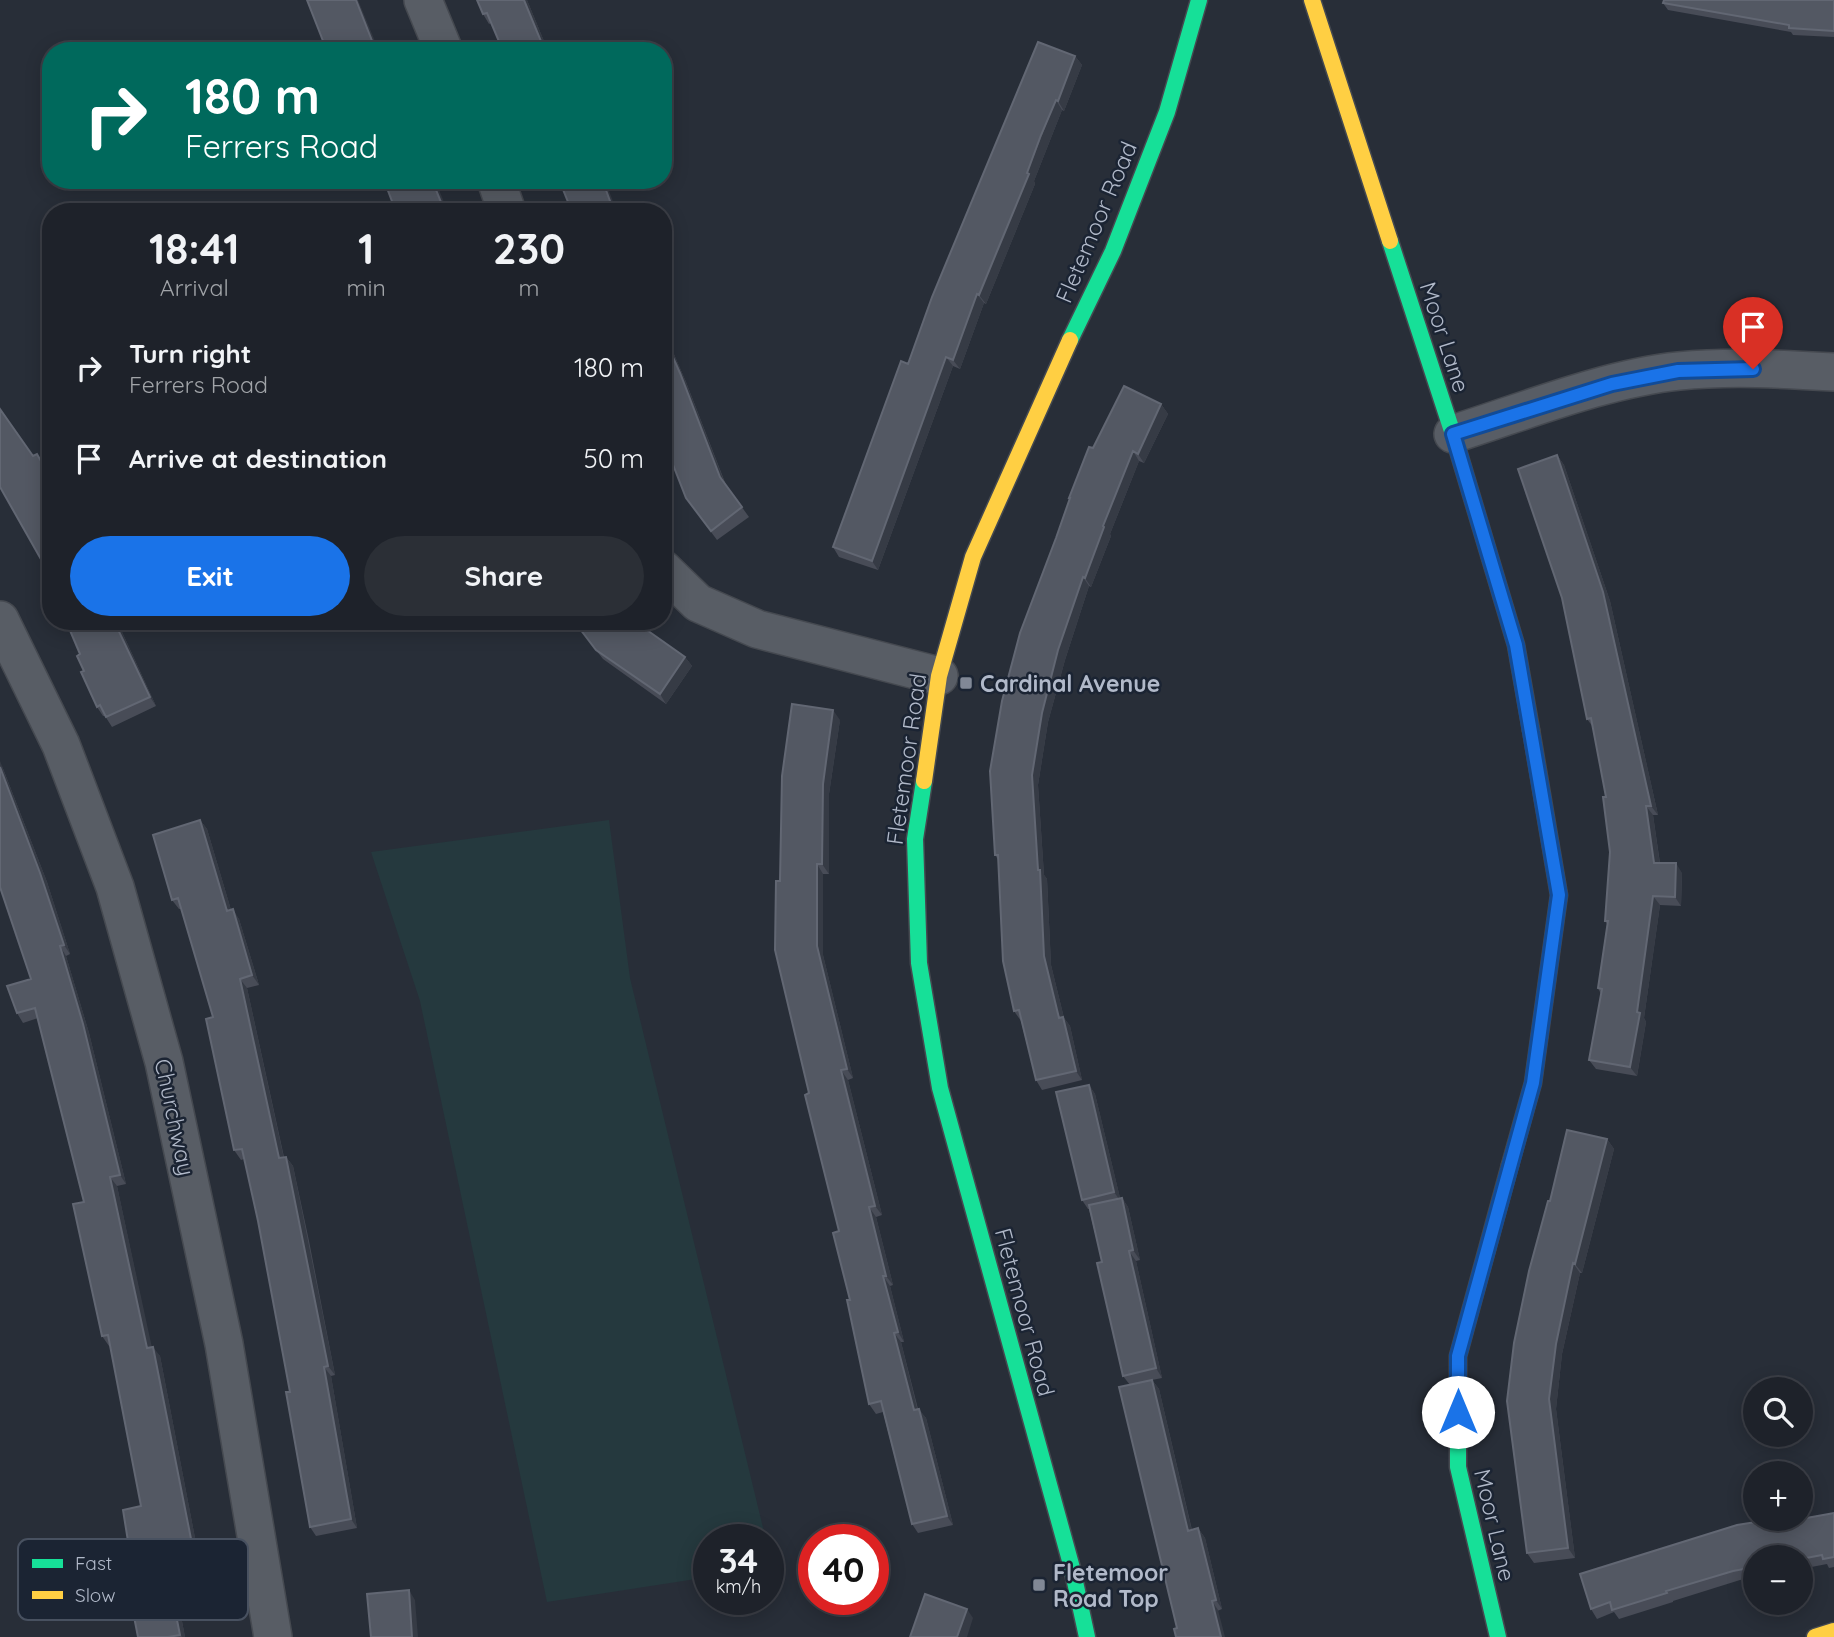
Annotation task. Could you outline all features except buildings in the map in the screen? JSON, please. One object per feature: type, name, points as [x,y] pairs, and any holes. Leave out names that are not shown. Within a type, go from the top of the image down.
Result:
[{"type":"street","points":[[423,0],[440,42]]},
{"type":"street","name":"Fletemoor Road","points":[[1087,1637],[1072,1568],[940,1087],[919,963],[915,839],[939,676],[973,557],[1042,397],[1112,251],[1167,112],[1199,0]]},
{"type":"street","name":"Moor Lane","points":[[1312,0],[1453,434],[1516,645],[1559,895],[1533,1083],[1458,1356],[1458,1467],[1499,1637]]},
{"type":"street","points":[[1453,434],[1612,384],[1678,371],[1777,368],[1834,372]]},
{"type":"street","points":[[672,578],[698,603],[757,629],[939,676]]},
{"type":"street","name":"Churchway","points":[[0,620],[61,745],[115,887],[164,1062],[224,1344],[273,1637]]},
{"type":"street","points":[[1815,1637],[1834,1631]]},
{"type":"green space","points":[[609,820],[630,978],[762,1524],[693,1524],[693,1579],[547,1602],[420,1001],[371,852]]},
{"type":"traffic: fast","points":[[1070,340],[1113,251],[1167,112],[1199,0]]},
{"type":"traffic: fast","points":[[1390,241],[1453,434],[1516,645],[1531,730]]},
{"type":"traffic: fast","points":[[924,781],[915,839],[919,963],[940,1088],[1072,1568],[1087,1637]]},
{"type":"traffic: fast","points":[[1498,1637],[1458,1467],[1458,1356],[1510,1165]]},
{"type":"traffic: slow","points":[[1312,0],[1390,241]]},
{"type":"traffic: slow","points":[[924,781],[939,676],[973,557],[1070,340]]},
{"type":"traffic: slow","points":[[1510,1165],[1533,1083],[1559,895],[1531,730]]},
{"type":"traffic: slow","points":[[1815,1637],[1834,1631]]},
{"type":"place","name":"Cardinal Avenue","points":[[966,683]]},
{"type":"place","name":"Fletemoor Road Top","points":[[1039,1585]]},
{"type":"route","points":[[1458,1412],[1458,1356],[1533,1083],[1559,895],[1516,645],[1453,434],[1612,384],[1678,371],[1753,369]]}]
